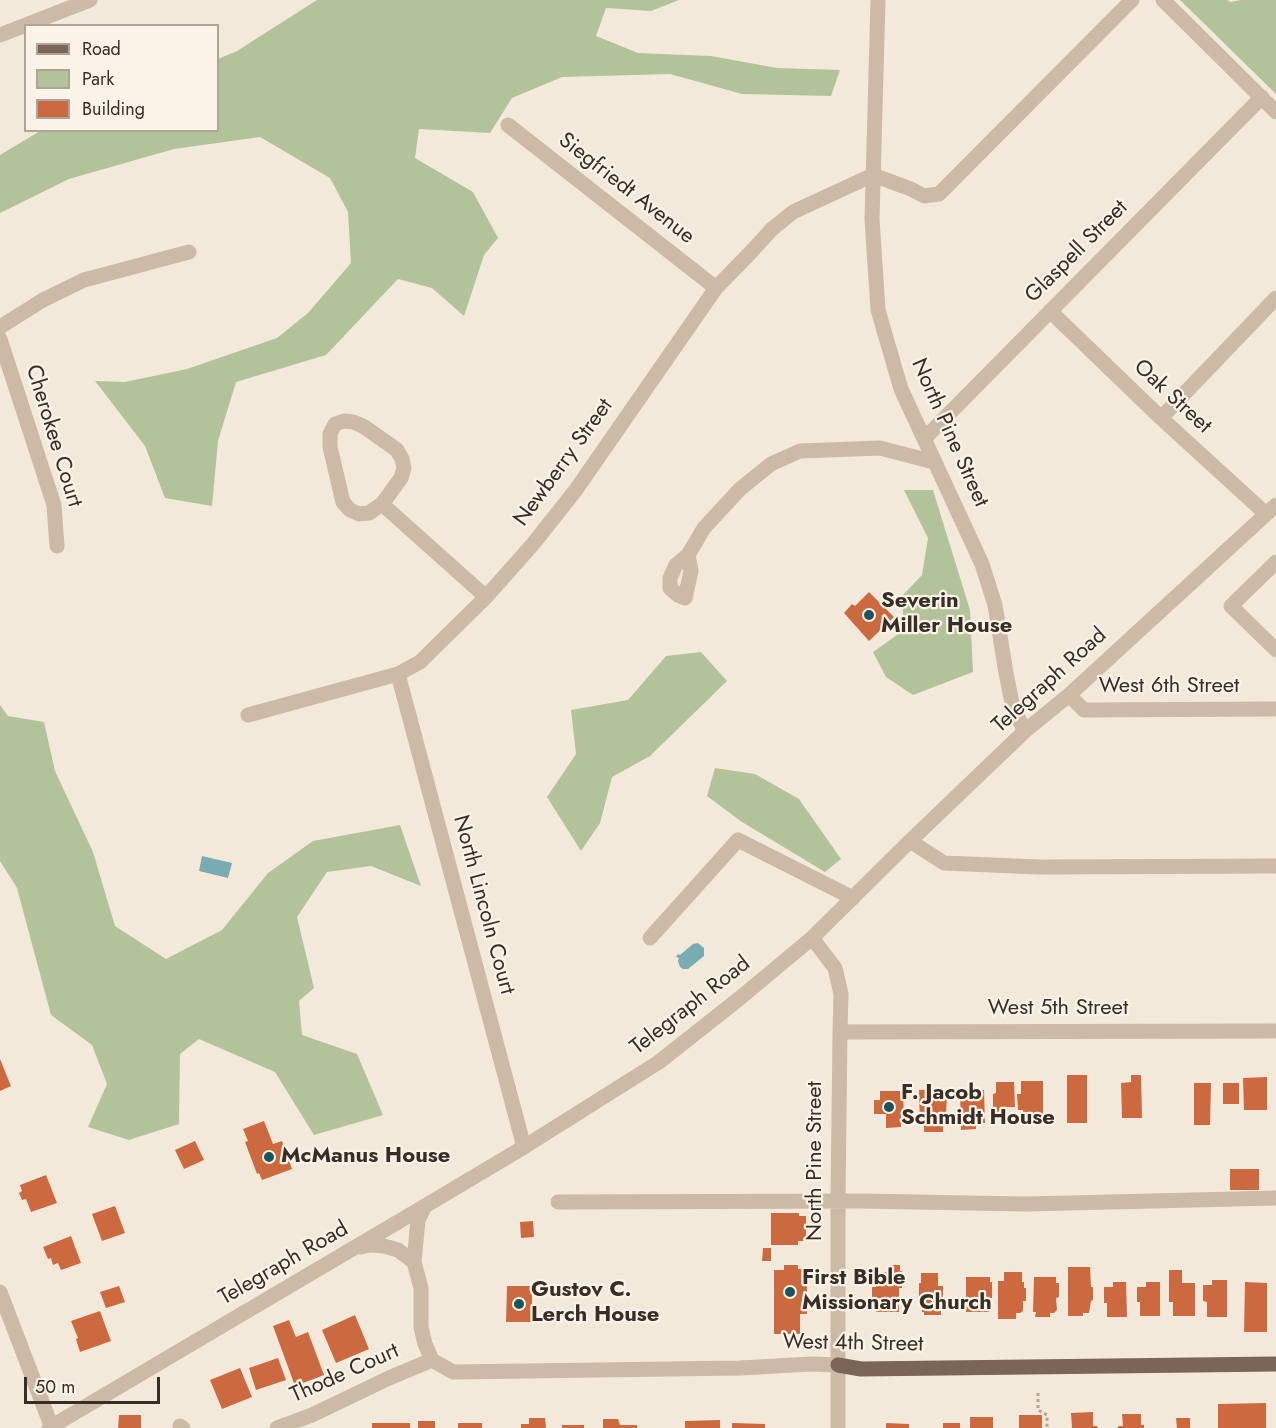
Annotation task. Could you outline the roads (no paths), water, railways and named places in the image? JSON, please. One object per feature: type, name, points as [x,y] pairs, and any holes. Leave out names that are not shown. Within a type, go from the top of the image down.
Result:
[{"type":"main road","name":"West 4th Street","points":[[838,1365],[861,1369],[1276,1364]]},
{"type":"street","points":[[28,24],[90,0]]},
{"type":"street","name":"North Pine Street","points":[[878,0],[872,219],[878,310],[901,389],[982,564],[995,606],[1013,708],[1025,731]]},
{"type":"street","points":[[873,175],[924,196],[939,194],[1132,0]]},
{"type":"street","points":[[1163,0],[1276,112]]},
{"type":"street","points":[[0,35],[24,26]]},
{"type":"street","name":"Glaspell Street","points":[[924,439],[1262,97]]},
{"type":"street","name":"Siegfriedt Avenue","points":[[508,125],[717,288]]},
{"type":"street","name":"Newberry Street","points":[[248,715],[398,674],[420,662],[486,597],[533,544],[575,491],[717,288],[772,229],[793,212],[873,175]]},
{"type":"street","points":[[0,327],[43,300],[84,280],[189,252]]},
{"type":"street","points":[[1161,418],[1276,298]]},
{"type":"street","name":"Oak Street","points":[[1050,311],[1161,418],[1271,509]]},
{"type":"street","name":"Cherokee Court","points":[[0,339],[54,505],[57,546]]},
{"type":"street","points":[[344,421],[363,426],[397,450],[404,468],[401,478],[382,504],[369,513],[359,514],[350,510],[343,502],[330,447],[330,434],[335,424],[344,421]]},
{"type":"street","points":[[688,555],[704,528],[740,489],[771,464],[800,451],[880,448],[934,462]]},
{"type":"street","points":[[382,504],[486,597]]},
{"type":"street","name":"Telegraph Road","points":[[51,1427],[524,1147],[659,1062],[812,938],[1025,731],[1069,695],[1271,509]]},
{"type":"street","points":[[1276,562],[1232,606],[1276,650]]},
{"type":"street","name":"North Lincoln Court","points":[[398,674],[524,1147]]},
{"type":"street","name":"West 6th Street","points":[[1069,695],[1084,710],[1276,709]]},
{"type":"street","points":[[650,938],[738,840],[853,898]]},
{"type":"street","points":[[910,841],[944,863],[1038,867],[1276,866]]},
{"type":"street","name":"North Pine Street","points":[[812,938],[835,968],[841,994],[838,1428]]},
{"type":"street","name":"West 5th Street","points":[[840,1032],[1276,1031]]},
{"type":"street","points":[[558,1202],[838,1201],[1026,1204],[1276,1198]]},
{"type":"street","points":[[425,1206],[418,1220],[414,1262],[421,1288],[421,1327],[432,1360]]},
{"type":"street","points":[[353,1249],[370,1245],[384,1246],[398,1250],[414,1262]]},
{"type":"street","points":[[0,1292],[51,1427]]},
{"type":"street","name":"West 4th Street","points":[[432,1360],[453,1372],[838,1365]]},
{"type":"street","name":"Thode Court","points":[[277,1428],[312,1416],[389,1378],[432,1360]]},
{"type":"water","points":[[202,856],[232,863],[228,878],[199,871]]},
{"type":"water","points":[[698,943],[704,948],[704,956],[688,969],[683,969],[680,967],[679,958],[676,957],[693,944]]},
{"type":"place","name":"Severin Miller House","points":[[869,615]]},
{"type":"place","name":"F. Jacob Schmidt House","points":[[889,1107]]},
{"type":"place","name":"McManus House","points":[[269,1157]]},
{"type":"place","name":"First Bible Missionary Church","points":[[790,1292]]},
{"type":"place","name":"Gustov C. Lerch House","points":[[519,1304]]}]
